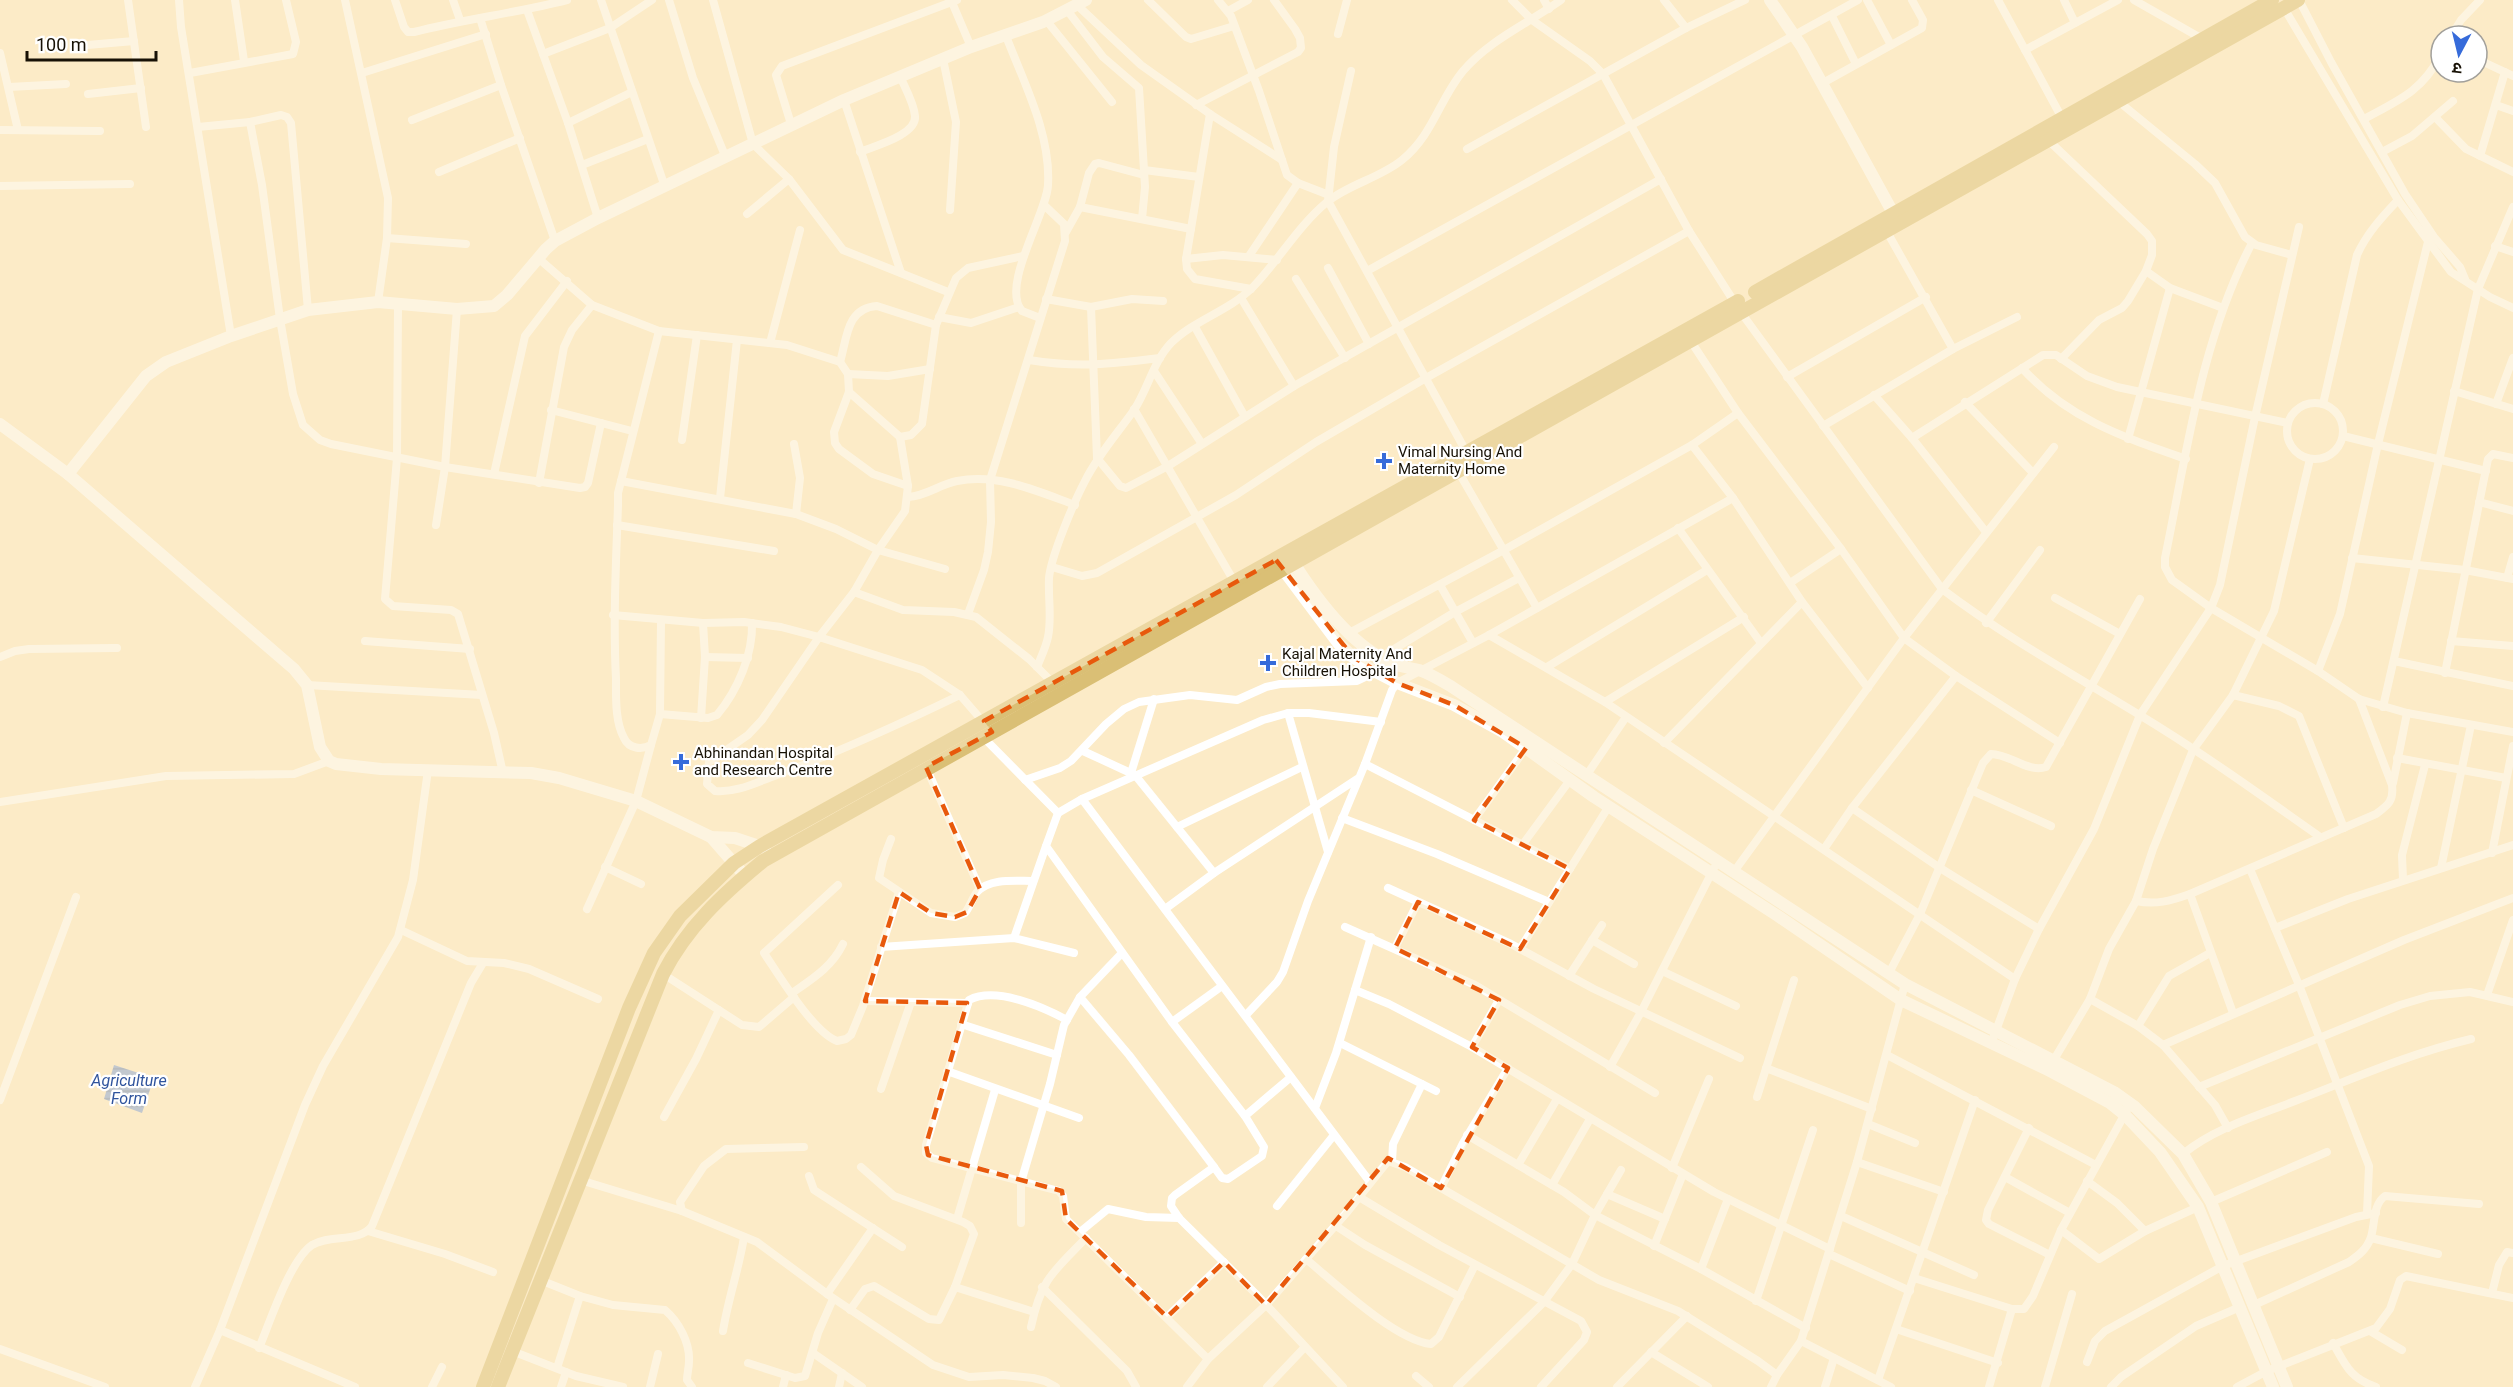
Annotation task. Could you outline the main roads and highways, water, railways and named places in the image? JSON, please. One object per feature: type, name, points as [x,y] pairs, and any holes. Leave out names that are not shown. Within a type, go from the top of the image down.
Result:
[{"type":"main road","points":[[1892,222],[2063,120],[2204,40],[2273,3],[2299,0]]},
{"type":"main road","points":[[498,1387],[663,974],[675,950],[696,924],[723,894],[745,876],[776,853],[986,730],[1285,561],[1738,307],[2217,46],[2273,3]]},
{"type":"main road","points":[[1058,689],[1235,583],[1285,561],[1458,471],[1470,458],[1690,340],[1738,307]]},
{"type":"main road","points":[[483,1387],[624,1019],[648,964],[680,916],[734,863],[760,846],[986,730]]},
{"type":"water","name":"Agriculture Form","points":[[114,1065],[154,1078],[142,1113],[104,1099]]},
{"type":"place","name":"Vimal Nursing And Maternity Home","points":[[1384,461]]},
{"type":"place","name":"Kajal Maternity And Children Hospital","points":[[1268,663]]},
{"type":"place","name":"Abhinandan Hospital and Research Centre","points":[[681,762]]}]
